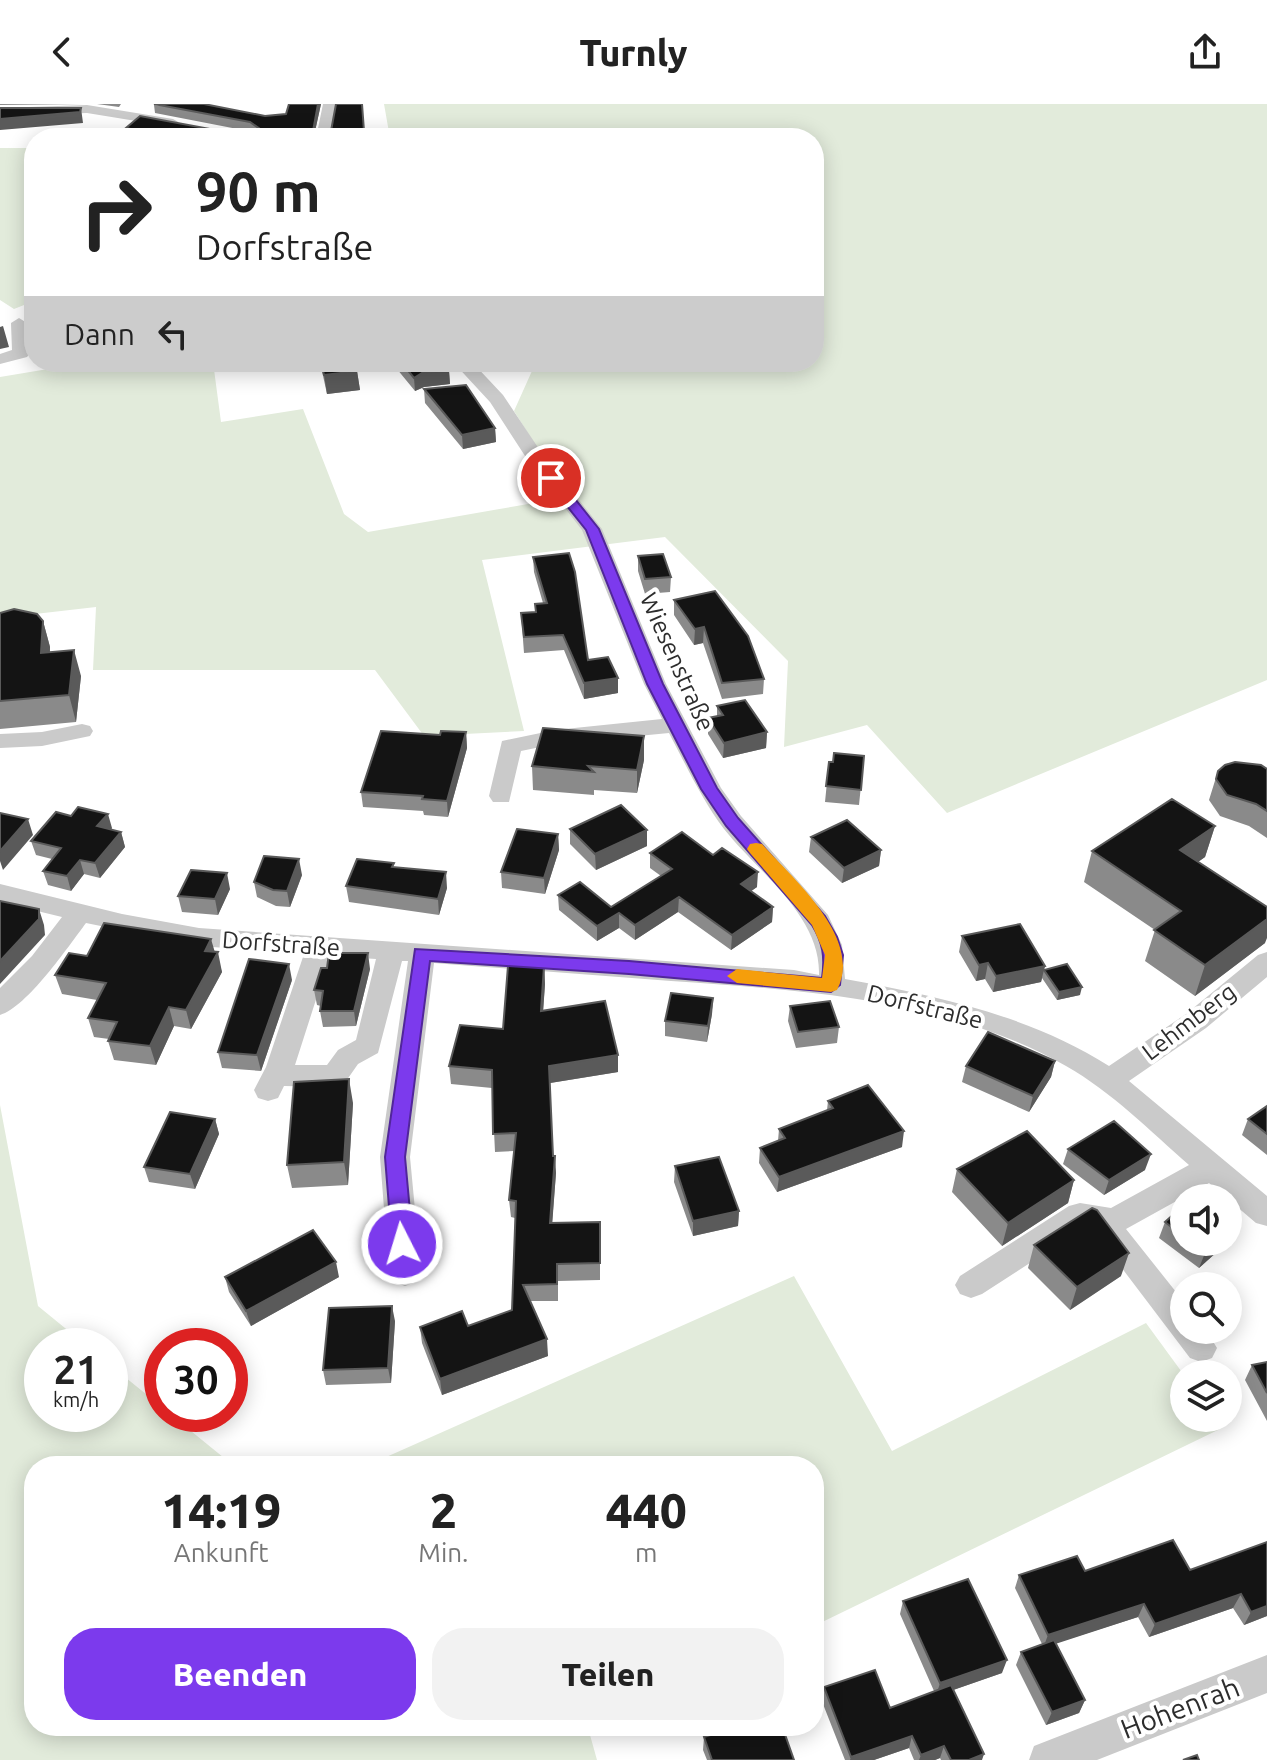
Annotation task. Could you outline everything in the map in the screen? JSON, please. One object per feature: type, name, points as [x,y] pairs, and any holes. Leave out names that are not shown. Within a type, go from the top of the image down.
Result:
[{"type":"street","points":[[325,128],[330,104]]},
{"type":"street","points":[[0,112],[87,109],[195,127]]},
{"type":"street","points":[[0,359],[21,353],[19,323]]},
{"type":"street","name":"Wiesenstraße","points":[[472,372],[489,389],[534,455],[592,529],[675,725],[710,789],[732,822],[819,921],[834,955],[831,985]]},
{"type":"street","points":[[462,393],[489,389]]},
{"type":"street","points":[[501,796],[510,746],[555,737],[675,725]]},
{"type":"street","points":[[0,741],[42,739],[82,731]]},
{"type":"street","name":"Dorfstraße","points":[[0,893],[199,937],[629,967],[831,985],[922,1003],[1003,1026],[1075,1058],[1109,1080],[1267,1214]]},
{"type":"street","points":[[0,1005],[41,963],[80,913]]},
{"type":"street","points":[[320,946],[272,1083],[334,1076],[348,1057],[368,1046],[391,951]]},
{"type":"street","points":[[405,1273],[395,1157],[422,954]]},
{"type":"street","name":"Lehmberg","points":[[1109,1080],[1196,1021],[1267,962]]},
{"type":"street","points":[[971,1285],[1080,1215],[1114,1221],[1210,1168]]},
{"type":"street","points":[[1103,1221],[1170,1309]]},
{"type":"street","name":"Hohenrah","points":[[1048,1760],[1267,1674]]},
{"type":"green space","points":[[384,104],[1267,104],[1267,680],[947,813],[867,725],[784,747],[788,661],[665,537],[482,560],[524,731],[424,736],[375,670],[93,670],[96,607],[0,618],[0,377],[30,372],[214,372],[221,422],[303,409],[344,514],[368,532],[568,497],[514,411],[532,372],[824,372],[824,128],[388,128]]},
{"type":"green space","points":[[0,148],[24,148],[24,305],[14,309],[0,300]]},
{"type":"green space","points":[[0,1105],[38,1306],[65,1328],[24,1328],[24,1432],[128,1432],[128,1380],[144,1392],[144,1432],[192,1432],[222,1456],[24,1456],[24,1736],[590,1736],[597,1760],[0,1760]]},
{"type":"green space","points":[[794,1276],[892,1451],[1146,1323],[1173,1360],[1170,1360],[1170,1432],[1214,1432],[824,1621],[824,1456],[389,1456]]},
{"type":"building","points":[[154,104],[204,104],[265,116],[286,114],[289,104],[318,104],[314,128],[259,128],[250,122]]},
{"type":"building","points":[[336,104],[362,104],[364,128],[332,128]]},
{"type":"building","points":[[0,108],[81,108],[80,112],[0,119]]},
{"type":"building","points":[[140,116],[204,128],[126,128]]},
{"type":"building","points":[[409,372],[436,372],[422,373],[414,378]]},
{"type":"building","points":[[466,385],[495,428],[462,435],[424,389]]},
{"type":"building","points":[[569,553],[575,572],[588,660],[608,657],[618,678],[584,683],[563,635],[524,637],[521,613],[536,612],[535,604],[547,603],[533,557]]},
{"type":"building","points":[[663,554],[671,577],[645,579],[638,556]]},
{"type":"building","points":[[715,591],[748,636],[764,679],[722,683],[704,627],[695,629],[674,600]]},
{"type":"building","points":[[14,609],[37,614],[43,621],[41,653],[74,650],[69,695],[0,701],[0,613]]},
{"type":"building","points":[[745,700],[767,732],[724,743],[708,718],[723,715],[717,706]]},
{"type":"building","points":[[543,728],[644,736],[637,770],[588,766],[594,772],[532,766]]},
{"type":"building","points":[[381,731],[440,735],[441,731],[466,732],[447,801],[422,799],[423,796],[361,792]]},
{"type":"building","points":[[834,753],[864,756],[861,790],[826,786],[829,762],[833,762]]},
{"type":"building","points":[[1235,762],[1261,765],[1267,769],[1267,811],[1256,804],[1227,795],[1216,779],[1218,771]]},
{"type":"building","points":[[1172,799],[1215,826],[1180,850],[1267,907],[1267,919],[1205,965],[1154,930],[1181,911],[1092,851]]},
{"type":"building","points":[[621,805],[647,830],[595,854],[570,829]]},
{"type":"building","points":[[78,807],[108,814],[97,826],[121,832],[95,863],[80,860],[67,876],[43,871],[61,848],[31,841],[56,812],[71,816]]},
{"type":"building","points":[[0,813],[28,819],[0,851]]},
{"type":"building","points":[[847,820],[881,850],[844,868],[811,837]]},
{"type":"building","points":[[517,829],[558,834],[544,878],[501,872]]},
{"type":"building","points":[[682,832],[713,855],[722,848],[758,872],[741,884],[773,907],[732,935],[679,897],[635,925],[619,913],[597,926],[558,895],[580,882],[611,907],[672,869],[650,853]]},
{"type":"building","points":[[264,856],[299,859],[287,891],[273,890],[254,882]]},
{"type":"building","points":[[357,859],[394,863],[392,867],[446,872],[438,899],[346,886]]},
{"type":"building","points":[[191,870],[227,873],[215,899],[178,896]]},
{"type":"building","points":[[0,901],[39,909],[39,919],[0,961]]},
{"type":"building","points":[[104,923],[211,939],[205,951],[218,952],[186,1010],[169,1007],[150,1046],[108,1041],[117,1022],[88,1018],[106,983],[55,975],[69,953],[87,956]]},
{"type":"building","points":[[1020,924],[1045,966],[996,976],[988,963],[979,965],[962,936]]},
{"type":"building","points":[[329,953],[368,953],[354,1011],[320,1011],[323,991],[314,990],[321,968],[327,968]]},
{"type":"building","points":[[249,959],[289,964],[257,1055],[218,1052]]},
{"type":"building","points":[[1067,964],[1082,987],[1059,992],[1044,970]]},
{"type":"building","points":[[508,966],[544,966],[541,1011],[605,1001],[618,1055],[549,1066],[555,1156],[550,1223],[600,1222],[600,1263],[557,1264],[557,1284],[523,1285],[547,1339],[440,1379],[420,1327],[462,1311],[468,1326],[512,1310],[516,1201],[509,1200],[516,1133],[493,1134],[492,1070],[449,1066],[460,1025],[503,1029]]},
{"type":"building","points":[[671,993],[713,998],[708,1026],[665,1021]]},
{"type":"building","points":[[830,1001],[839,1027],[798,1032],[790,1006]]},
{"type":"building","points":[[988,1032],[1055,1061],[1033,1096],[966,1066]]},
{"type":"building","points":[[349,1079],[344,1162],[287,1165],[294,1082]]},
{"type":"building","points":[[868,1085],[904,1131],[779,1177],[760,1148],[785,1138],[779,1129],[833,1108],[828,1101]]},
{"type":"building","points":[[1267,1106],[1267,1134],[1248,1119]]},
{"type":"building","points":[[170,1112],[215,1119],[190,1174],[144,1167]]},
{"type":"building","points":[[1114,1121],[1151,1154],[1109,1180],[1068,1149]]},
{"type":"building","points":[[1027,1131],[1074,1180],[1008,1223],[957,1169]]},
{"type":"building","points":[[719,1157],[739,1211],[693,1221],[675,1166]]},
{"type":"building","points":[[1092,1208],[1097,1210],[1129,1253],[1077,1287],[1034,1245]]},
{"type":"building","points":[[313,1230],[336,1262],[246,1311],[225,1277]]},
{"type":"building","points":[[392,1306],[388,1368],[323,1370],[329,1308]]},
{"type":"building","points":[[1267,1362],[1267,1393],[1252,1365]]},
{"type":"building","points":[[1173,1540],[1190,1570],[1267,1542],[1267,1606],[1251,1612],[1241,1594],[1155,1624],[1144,1604],[1048,1635],[1019,1575],[1077,1556],[1085,1571]]},
{"type":"building","points":[[968,1579],[1007,1660],[940,1683],[903,1601]]},
{"type":"building","points":[[1054,1640],[1085,1700],[1052,1712],[1021,1652]]},
{"type":"building","points":[[875,1670],[890,1708],[951,1685],[984,1754],[969,1760],[951,1760],[944,1746],[921,1755],[912,1736],[851,1757],[824,1687]]},
{"type":"building","points":[[786,1736],[794,1760],[712,1760],[704,1737]]},
{"type":"slow traffic","points":[[737,976],[831,985],[834,955],[828,937],[819,921],[756,849]]},
{"type":"route","points":[[402,1244],[395,1157],[422,954],[629,967],[831,985],[834,955],[828,937],[819,921],[732,822],[710,789],[655,684],[592,529],[551,478]]}]
